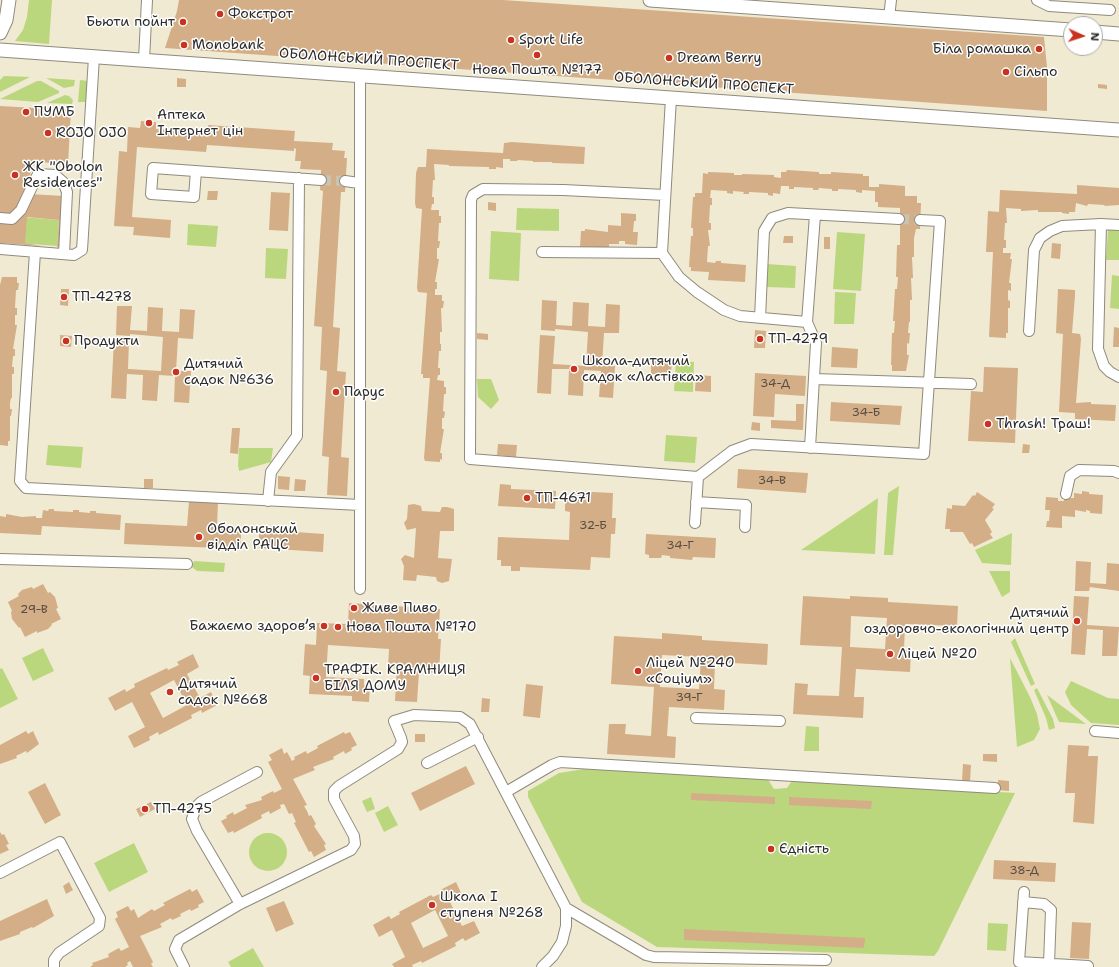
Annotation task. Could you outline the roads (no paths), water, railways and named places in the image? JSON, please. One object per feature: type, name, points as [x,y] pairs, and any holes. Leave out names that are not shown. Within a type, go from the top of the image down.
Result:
[{"type":"main road","points":[[0,33],[6,20],[9,0]]},
{"type":"main road","points":[[650,0],[713,2],[889,18],[1063,29]]},
{"type":"main road","points":[[1103,33],[1119,34]]},
{"type":"main road","name":"ОБОЛОНСЬКИЙ ПРОСПЕКТ","points":[[0,50],[1119,130]]},
{"type":"lane","points":[[144,60],[147,0]]},
{"type":"lane","points":[[889,18],[891,0]]},
{"type":"lane","points":[[1037,0],[1049,6],[1110,10]]},
{"type":"lane","points":[[0,249],[77,254],[82,247],[94,56]]},
{"type":"lane","points":[[360,76],[360,589]]},
{"type":"lane","points":[[671,98],[662,253],[679,277],[724,310],[740,316],[807,322]]},
{"type":"lane","points":[[196,171],[194,197],[151,194],[154,168],[299,178],[321,180]]},
{"type":"lane","points":[[0,218],[12,219],[21,210],[38,174],[55,175],[63,182],[67,192],[64,254]]},
{"type":"lane","points":[[268,500],[271,472],[297,436],[299,178]]},
{"type":"lane","points":[[345,181],[359,183]]},
{"type":"lane","points":[[665,195],[563,190],[483,189],[473,195],[471,208],[470,459],[698,477],[732,451],[751,444],[924,454],[940,221],[920,220]]},
{"type":"lane","points":[[760,318],[764,231],[772,218],[788,213],[899,219]]},
{"type":"lane","points":[[810,448],[816,344],[807,322],[815,215]]},
{"type":"lane","points":[[1029,331],[1034,250],[1040,238],[1050,231],[1062,226],[1101,224],[1119,225]]},
{"type":"lane","points":[[1101,224],[1098,350],[1104,366],[1110,372],[1119,376]]},
{"type":"lane","points":[[35,252],[20,481],[22,485],[30,489],[360,505]]},
{"type":"lane","points":[[542,252],[662,253]]},
{"type":"lane","points":[[814,379],[971,384]]},
{"type":"lane","points":[[1066,494],[1070,476],[1079,470],[1114,471],[1119,473]]},
{"type":"lane","points":[[695,523],[698,477]]},
{"type":"lane","points":[[696,502],[746,506],[745,527]]},
{"type":"lane","points":[[0,559],[187,564]]},
{"type":"lane","points":[[184,967],[175,949],[179,940],[240,904],[351,850],[355,844],[354,836],[334,799],[334,791],[339,786],[398,749],[402,742],[394,721],[414,715],[460,717],[470,724],[566,908],[566,926],[562,942],[553,956],[542,967]]},
{"type":"lane","points":[[696,718],[780,721]]},
{"type":"lane","points":[[1095,731],[1119,734]]},
{"type":"lane","points":[[427,763],[478,737]]},
{"type":"lane","points":[[506,792],[552,765],[560,762],[995,788]]},
{"type":"lane","points":[[240,904],[197,831],[192,819],[193,812],[201,802],[257,772]]},
{"type":"lane","points":[[0,873],[60,842],[100,918],[99,926],[59,952],[54,960],[54,967]]},
{"type":"lane","points":[[1050,965],[1051,910],[1044,904],[1024,897],[1019,962],[1050,965],[1088,966]]},
{"type":"lane","points":[[566,908],[646,955],[654,957],[826,960]]},
{"type":"tunnel","points":[[321,180],[345,181]]},
{"type":"tunnel","points":[[899,219],[920,220]]},
{"type":"place","name":"Фокстрот","points":[[220,14]]},
{"type":"place","name":"Бьюти пойнт","points":[[183,22]]},
{"type":"place","name":"Sport Life","points":[[511,40]]},
{"type":"place","name":"Monobank","points":[[184,45]]},
{"type":"place","name":"Біла ромашка","points":[[1039,49]]},
{"type":"place","name":"Нова Пошта №177","points":[[537,55]]},
{"type":"place","name":"Dream Berry","points":[[669,58]]},
{"type":"place","name":"Сільпо","points":[[1006,72]]},
{"type":"place","name":"ПУМБ","points":[[26,112]]},
{"type":"place","name":"Аптека Інтернет цін","points":[[149,123]]},
{"type":"place","name":"ROJO OJO","points":[[48,133]]},
{"type":"place","name":"ЖК \"Obolon Residences\"","points":[[15,175]]},
{"type":"place","name":"ТП-4278","points":[[64,297]]},
{"type":"place","name":"ТП-4279","points":[[760,339]]},
{"type":"place","name":"Продукти","points":[[66,341]]},
{"type":"place","name":"Школа-дитячий садок «Ластівка»","points":[[574,369]]},
{"type":"place","name":"Дитячий садок №636","points":[[176,372]]},
{"type":"place","name":"Парус","points":[[336,392]]},
{"type":"place","name":"Thrash! Траш!","points":[[988,424]]},
{"type":"place","name":"ТП-4671","points":[[527,498]]},
{"type":"place","name":"Оболонський відділ РАЦС","points":[[199,537]]},
{"type":"place","name":"Живе Пиво","points":[[354,608]]},
{"type":"place","name":"Дитячий оздоровчо-екологічний центр","points":[[1077,621]]},
{"type":"place","name":"Бажаємо здоровʼя","points":[[324,626]]},
{"type":"place","name":"Нова Пошта №170","points":[[338,627]]},
{"type":"place","name":"Ліцей №20","points":[[890,654]]},
{"type":"place","name":"Ліцей №240 «Соціум»","points":[[638,671]]},
{"type":"place","name":"ТРАФІК. КРАМНИЦЯ БІЛЯ ДОМУ","points":[[316,678]]},
{"type":"place","name":"Дитячий садок №668","points":[[170,692]]},
{"type":"place","name":"ТП-4275","points":[[145,809]]},
{"type":"place","name":"Єдність","points":[[771,849]]},
{"type":"place","name":"Школа І ступеня №268","points":[[432,905]]}]
